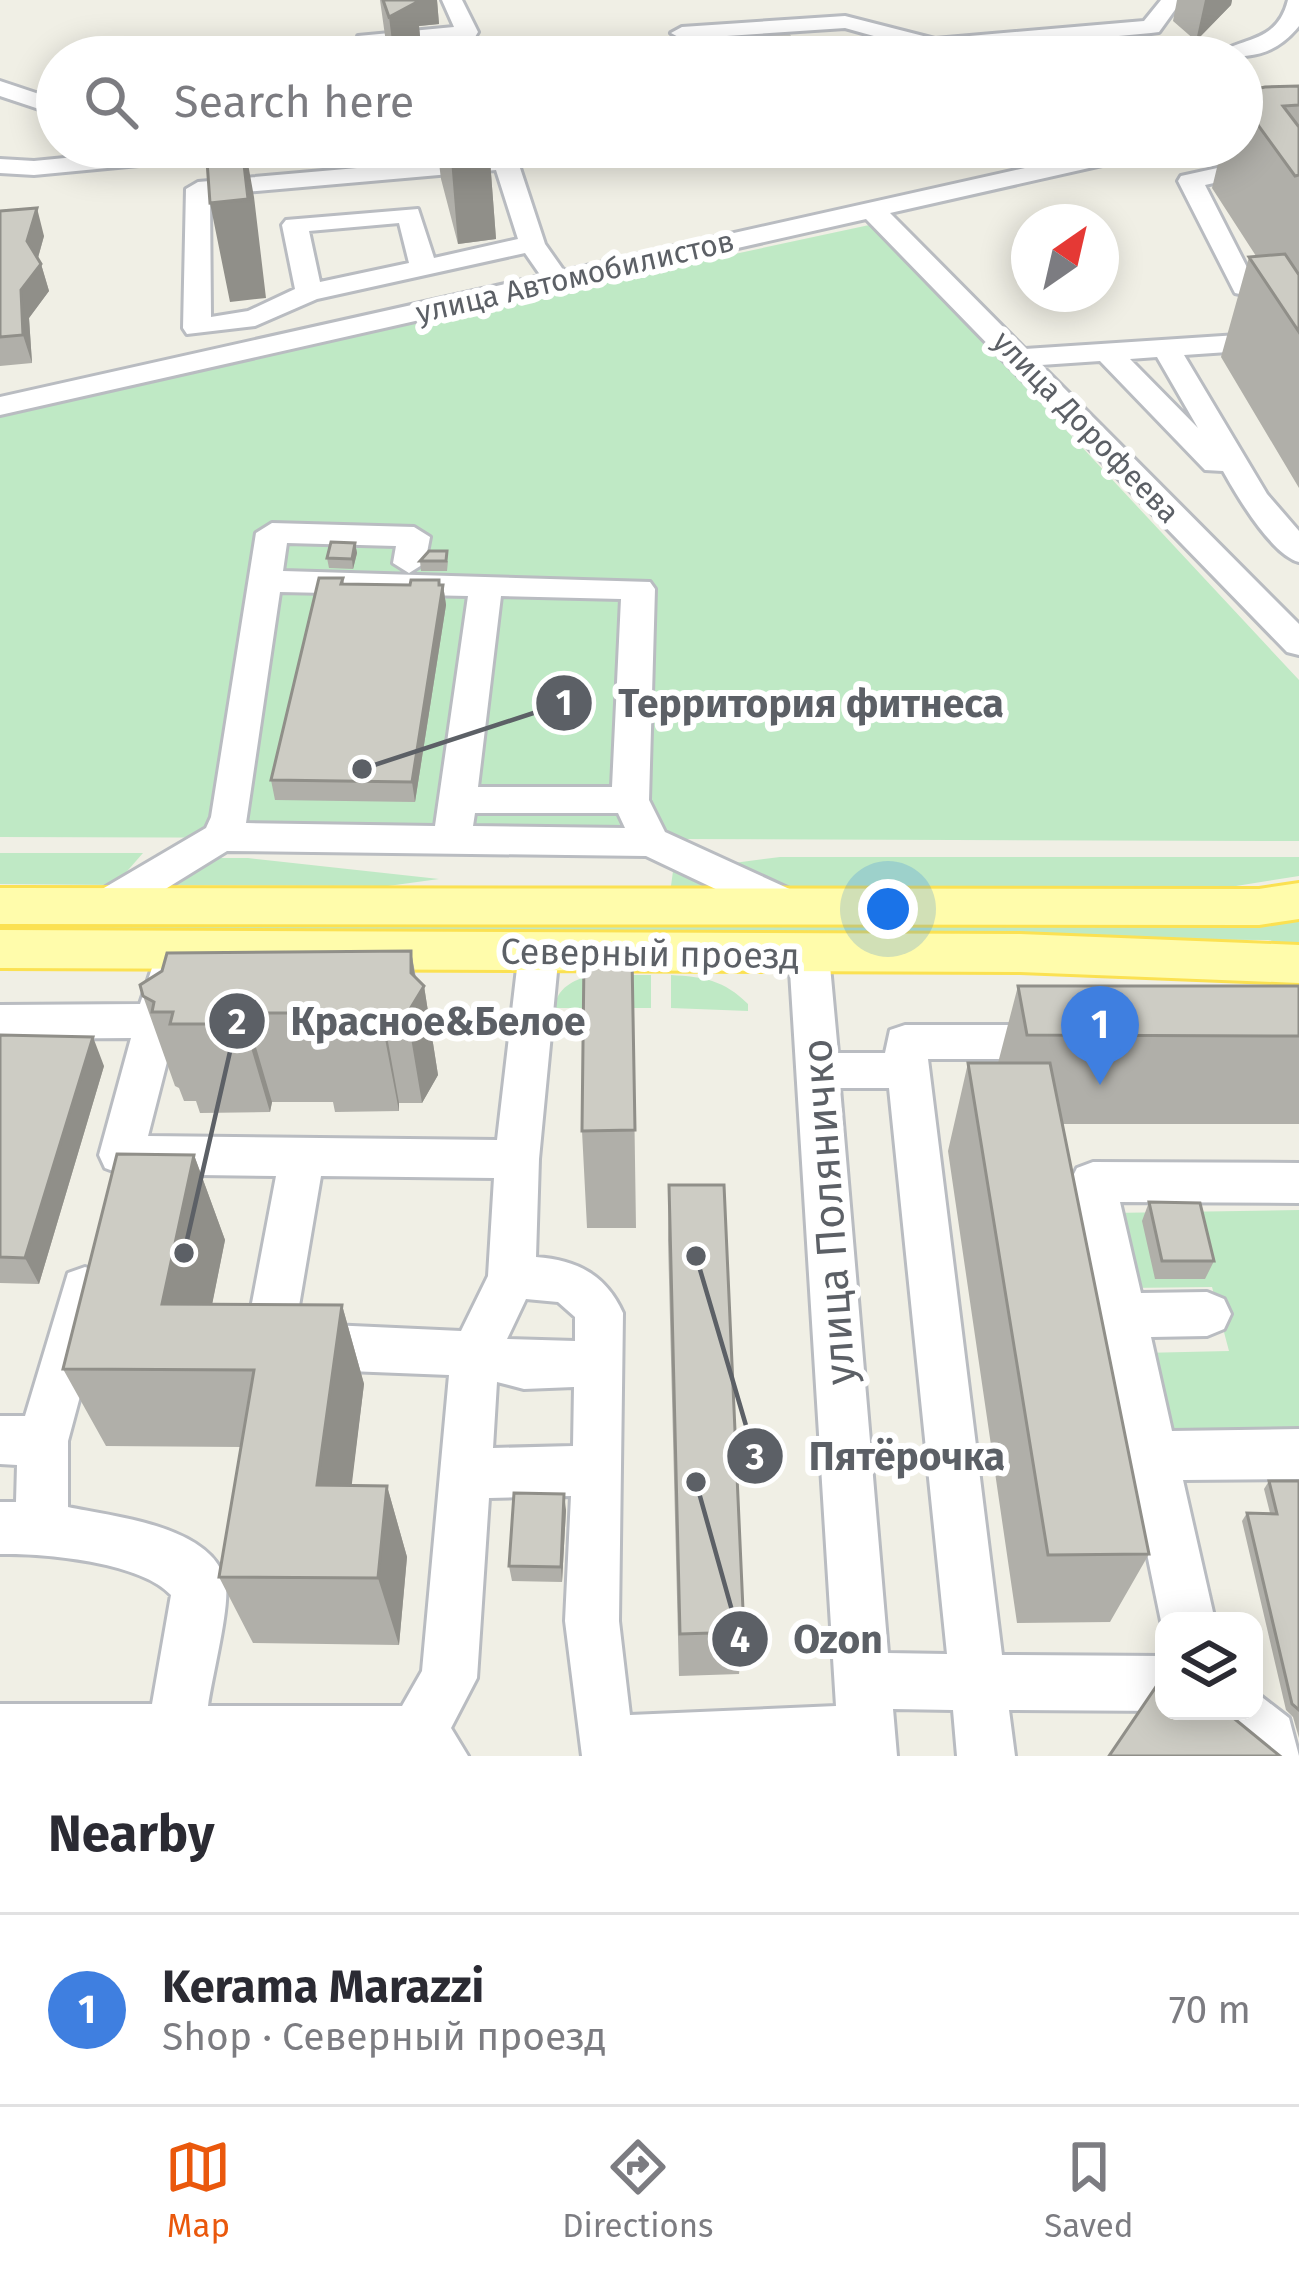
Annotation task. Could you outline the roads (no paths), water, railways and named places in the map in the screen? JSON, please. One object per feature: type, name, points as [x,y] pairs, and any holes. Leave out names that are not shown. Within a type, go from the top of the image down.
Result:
[{"type":"main road","name":"Северный проезд","points":[[0,906],[1259,907],[1299,901]]},
{"type":"main road","name":"Северный проезд","points":[[0,950],[1020,953],[1299,964]]},
{"type":"street","points":[[452,0],[469,36]]},
{"type":"street","points":[[1049,36],[1150,27],[1172,0]]},
{"type":"street","points":[[1263,45],[1280,36],[1297,14],[1298,0]]},
{"type":"street","points":[[855,16],[929,36]]},
{"type":"street","points":[[682,33],[845,22],[898,36]]},
{"type":"street","points":[[422,36],[467,32]]},
{"type":"street","points":[[1263,54],[1286,53]]},
{"type":"street","points":[[0,88],[36,101]]},
{"type":"street","points":[[1263,165],[1299,157]]},
{"type":"street","points":[[0,166],[36,168]]},
{"type":"street","points":[[438,168],[198,189],[196,328],[255,318],[308,293],[532,244]]},
{"type":"street","points":[[508,168],[532,244],[556,281]]},
{"type":"street","name":"улица Автомобилистов","points":[[0,406],[1058,168]]},
{"type":"street","points":[[1249,168],[1190,181],[1244,287],[1293,340]]},
{"type":"street","name":"улица Дорофеева","points":[[872,210],[1299,644]]},
{"type":"street","points":[[308,293],[295,225],[409,214],[424,269]]},
{"type":"street","points":[[1244,287],[1274,286]]},
{"type":"street","points":[[255,318],[261,348]]},
{"type":"street","points":[[1018,358],[1293,340]]},
{"type":"street","points":[[1165,347],[1254,497],[1299,552]]},
{"type":"street","points":[[1107,352],[1184,436],[1254,497]]},
{"type":"street","points":[[106,906],[220,837],[230,817],[272,533],[414,537],[409,563]]},
{"type":"street","points":[[266,581],[638,589],[631,800],[651,842]]},
{"type":"street","points":[[452,842],[486,586]]},
{"type":"street","points":[[458,800],[631,800]]},
{"type":"street","points":[[220,837],[651,842],[793,908]]},
{"type":"street","points":[[175,948],[109,1199],[21,1440],[21,1528],[172,1557],[199,1586],[175,1734]]},
{"type":"street","points":[[0,1732],[97,1743],[175,1734],[428,1745],[449,1678],[475,1354],[512,1276],[538,951]]},
{"type":"street","name":"улица Поляничко","points":[[809,955],[866,1723]]},
{"type":"street","points":[[0,1022],[156,1021]]},
{"type":"street","points":[[986,1756],[905,1042],[1090,1041]]},
{"type":"street","points":[[817,1071],[907,1070]]},
{"type":"street","points":[[109,1199],[302,1158],[518,1159]]},
{"type":"street","points":[[302,1158],[273,1319],[298,1346],[475,1354],[524,1366],[598,1363]]},
{"type":"street","points":[[1186,1612],[1093,1182],[1299,1183]]},
{"type":"street","points":[[512,1276],[566,1280],[590,1294],[599,1313],[592,1621],[601,1750],[866,1723],[977,1682],[1155,1684]]},
{"type":"street","points":[[1121,1315],[1207,1314]]},
{"type":"street","points":[[1151,1456],[1299,1454]]},
{"type":"street","points":[[464,1473],[598,1471]]},
{"type":"street","points":[[1246,1720],[1269,1738],[1273,1756]]},
{"type":"tunnel","points":[[774,31],[777,36]]},
{"type":"place","name":"Территория фитнеса","points":[[362,769]]},
{"type":"place","name":"Kerama Marazzi","points":[[1100,1085]]},
{"type":"place","name":"Красное&Белое","points":[[184,1253]]},
{"type":"place","name":"Пятёрочка","points":[[696,1256]]},
{"type":"place","name":"Ozon","points":[[696,1482]]}]
